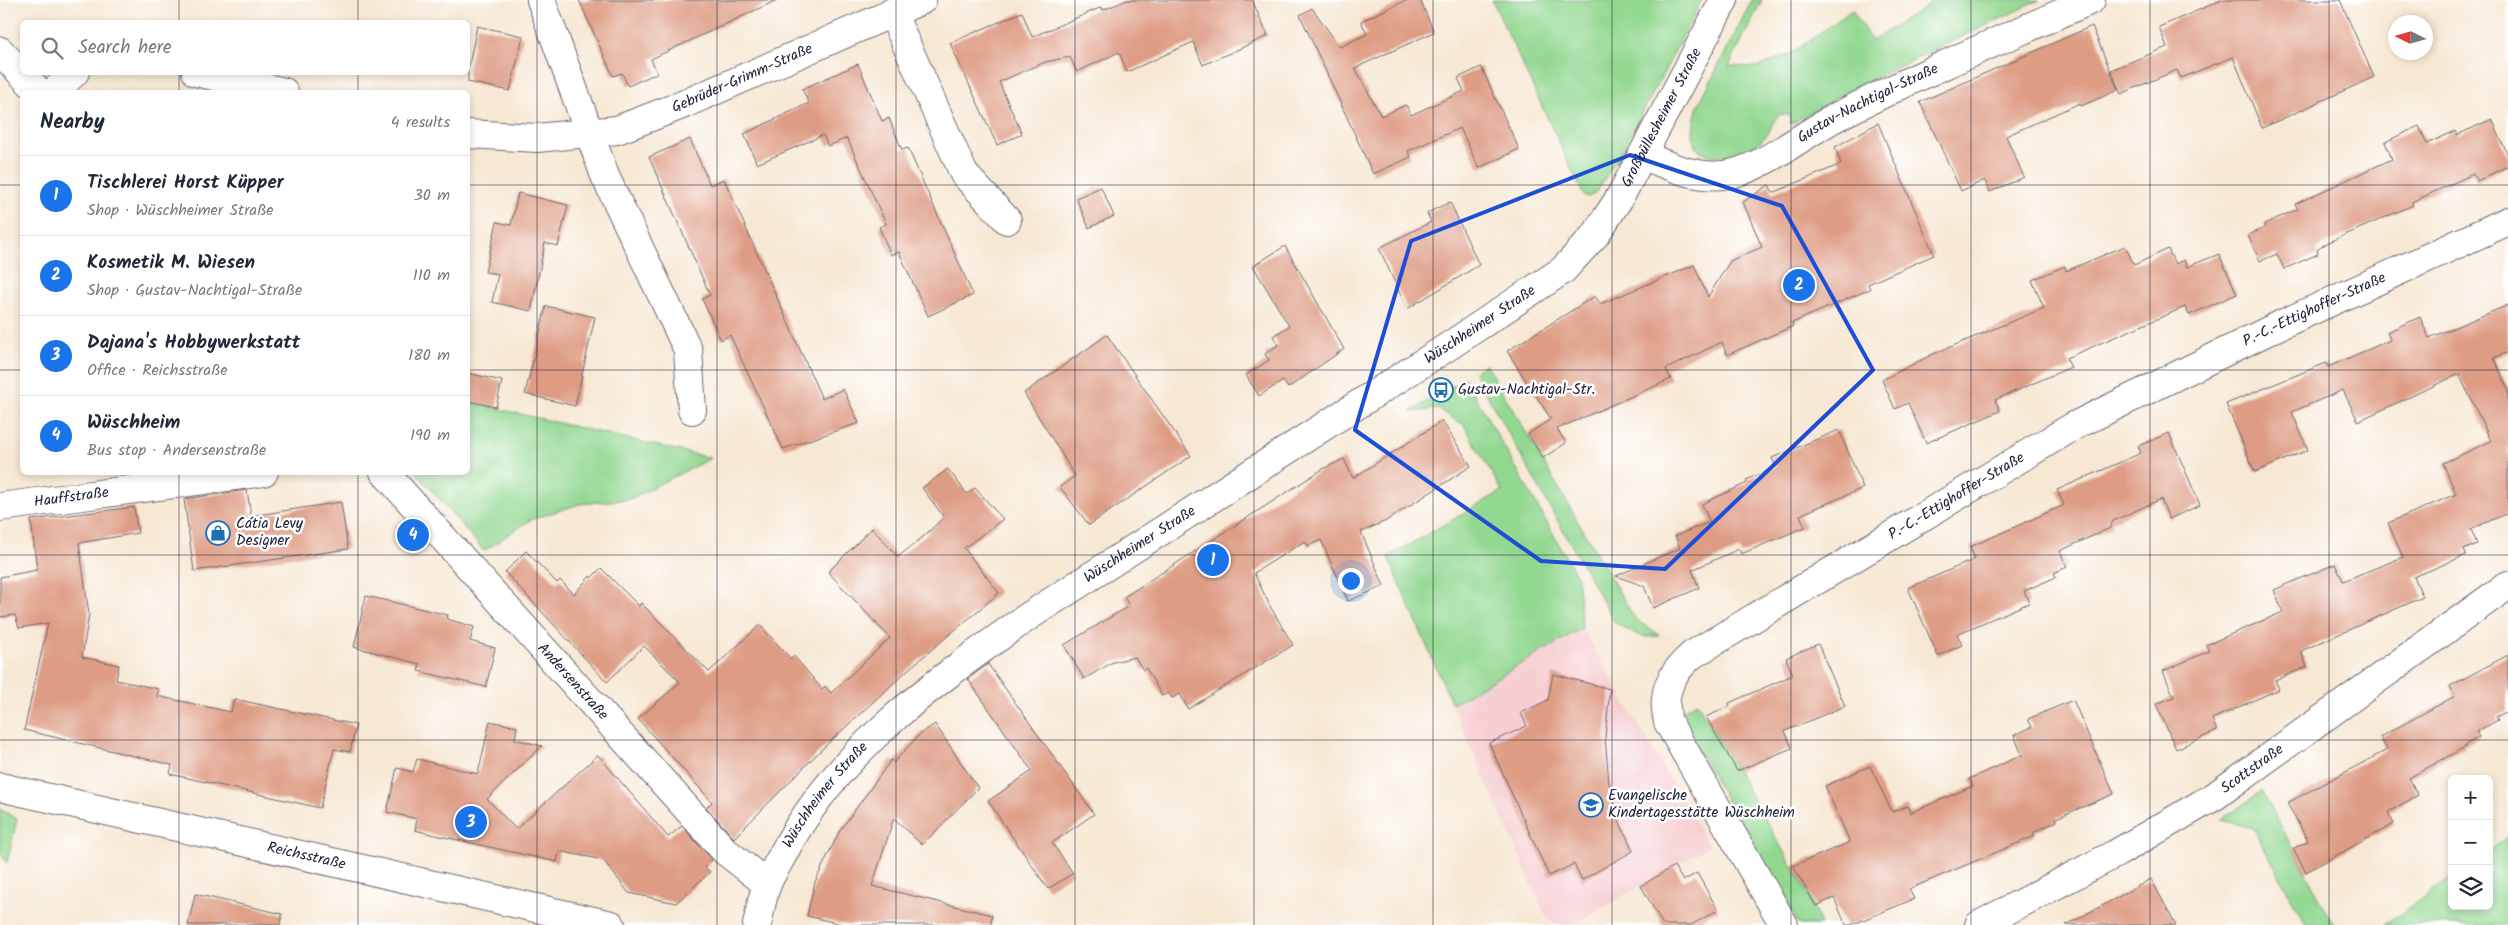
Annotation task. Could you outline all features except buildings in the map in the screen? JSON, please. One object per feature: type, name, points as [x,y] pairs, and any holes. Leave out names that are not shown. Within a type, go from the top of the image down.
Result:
[{"type":"street","points":[[541,0],[605,176],[688,350],[692,410]]},
{"type":"street","name":"Gebrüder-Grimm-Straße","points":[[470,134],[537,138],[617,130],[644,121],[922,0]]},
{"type":"street","name":"Großbüllesheimer Straße","points":[[1596,234],[1643,155],[1724,0]]},
{"type":"street","name":"Gustav-Nachtigal-Straße","points":[[1643,155],[1670,167],[1689,172],[1719,176],[1735,173],[1749,168],[1828,121],[1899,85],[2091,0]]},
{"type":"street","points":[[892,12],[964,174],[1007,220]]},
{"type":"street","points":[[0,52],[20,73]]},
{"type":"street","points":[[22,75],[37,90]]},
{"type":"street","points":[[56,90],[72,75]]},
{"type":"street","points":[[209,75],[275,90]]},
{"type":"street","name":"P.-C.-Ettighoffer-Straße","points":[[1784,925],[1668,722],[1665,709],[1669,681],[1681,664],[1692,655],[2074,426],[2280,325],[2508,221]]},
{"type":"street","name":"Wüschheimer Straße","points":[[757,925],[767,884],[810,808],[832,779],[885,727],[973,655],[1036,611],[1277,458],[1545,282],[1568,265],[1596,234]]},
{"type":"street","name":"Hauffstraße","points":[[0,507],[241,475]]},
{"type":"street","name":"Andersenstraße","points":[[387,475],[725,851],[767,884]]},
{"type":"street","name":"Scottstraße","points":[[1979,925],[2117,853],[2215,796],[2508,585]]},
{"type":"street","name":"Reichsstraße","points":[[0,787],[611,925]]},
{"type":"highlighted area","points":[[1630,155],[1782,206],[1873,370],[1665,569],[1541,561],[1355,430],[1411,241]]},
{"type":"shaded area","name":"Evangelische Kindertagesstätte Wüschheim","points":[[1582,628],[1709,846],[1573,925],[1555,925],[1544,913],[1452,704]]},
{"type":"green space","points":[[1492,0],[1702,0],[1625,146],[1597,191],[1589,197],[1584,196]]},
{"type":"green space","points":[[1752,0],[1762,0],[1729,66],[1758,67],[1792,53],[1852,10],[1872,41],[1935,0],[2040,0],[1850,90],[1791,124],[1789,115],[1780,114],[1774,120],[1765,137],[1751,148],[1731,155],[1711,155],[1695,147],[1694,121],[1698,106]]},
{"type":"green space","points":[[1486,364],[1635,619],[1659,635],[1653,637],[1642,636],[1615,623],[1474,372]]},
{"type":"green space","points":[[1465,378],[1577,576],[1582,628],[1452,704],[1388,557],[1502,491],[1464,425],[1438,409],[1411,412],[1435,396],[1439,402],[1452,393],[1450,388]]},
{"type":"green space","points":[[470,402],[711,458],[630,499],[579,504],[530,520],[484,551],[419,475],[470,475]]},
{"type":"green space","points":[[1697,702],[1806,890],[1821,925],[1799,925],[1683,725],[1680,712]]},
{"type":"green space","points":[[2262,791],[2334,925],[2306,925],[2253,828],[2221,820]]},
{"type":"green space","points":[[0,809],[17,819],[7,863],[0,853]]},
{"type":"green space","points":[[2508,837],[2508,925],[2385,925],[2448,880],[2448,910],[2493,910],[2493,848]]},
{"type":"place","name":"Kosmetik M. Wiesen","points":[[1799,285]]},
{"type":"place","name":"Gustav-Nachtigal-Str.","points":[[1441,390]]},
{"type":"place","name":"Cátia Levy Designer","points":[[218,533]]},
{"type":"place","name":"Wüschheim","points":[[413,535]]},
{"type":"place","name":"Tischlerei Horst Küpper","points":[[1213,560]]},
{"type":"place","name":"Evangelische Kindertagesstätte Wüschheim","points":[[1591,805]]},
{"type":"place","name":"Dajana's Hobbywerkstatt","points":[[471,822]]}]
